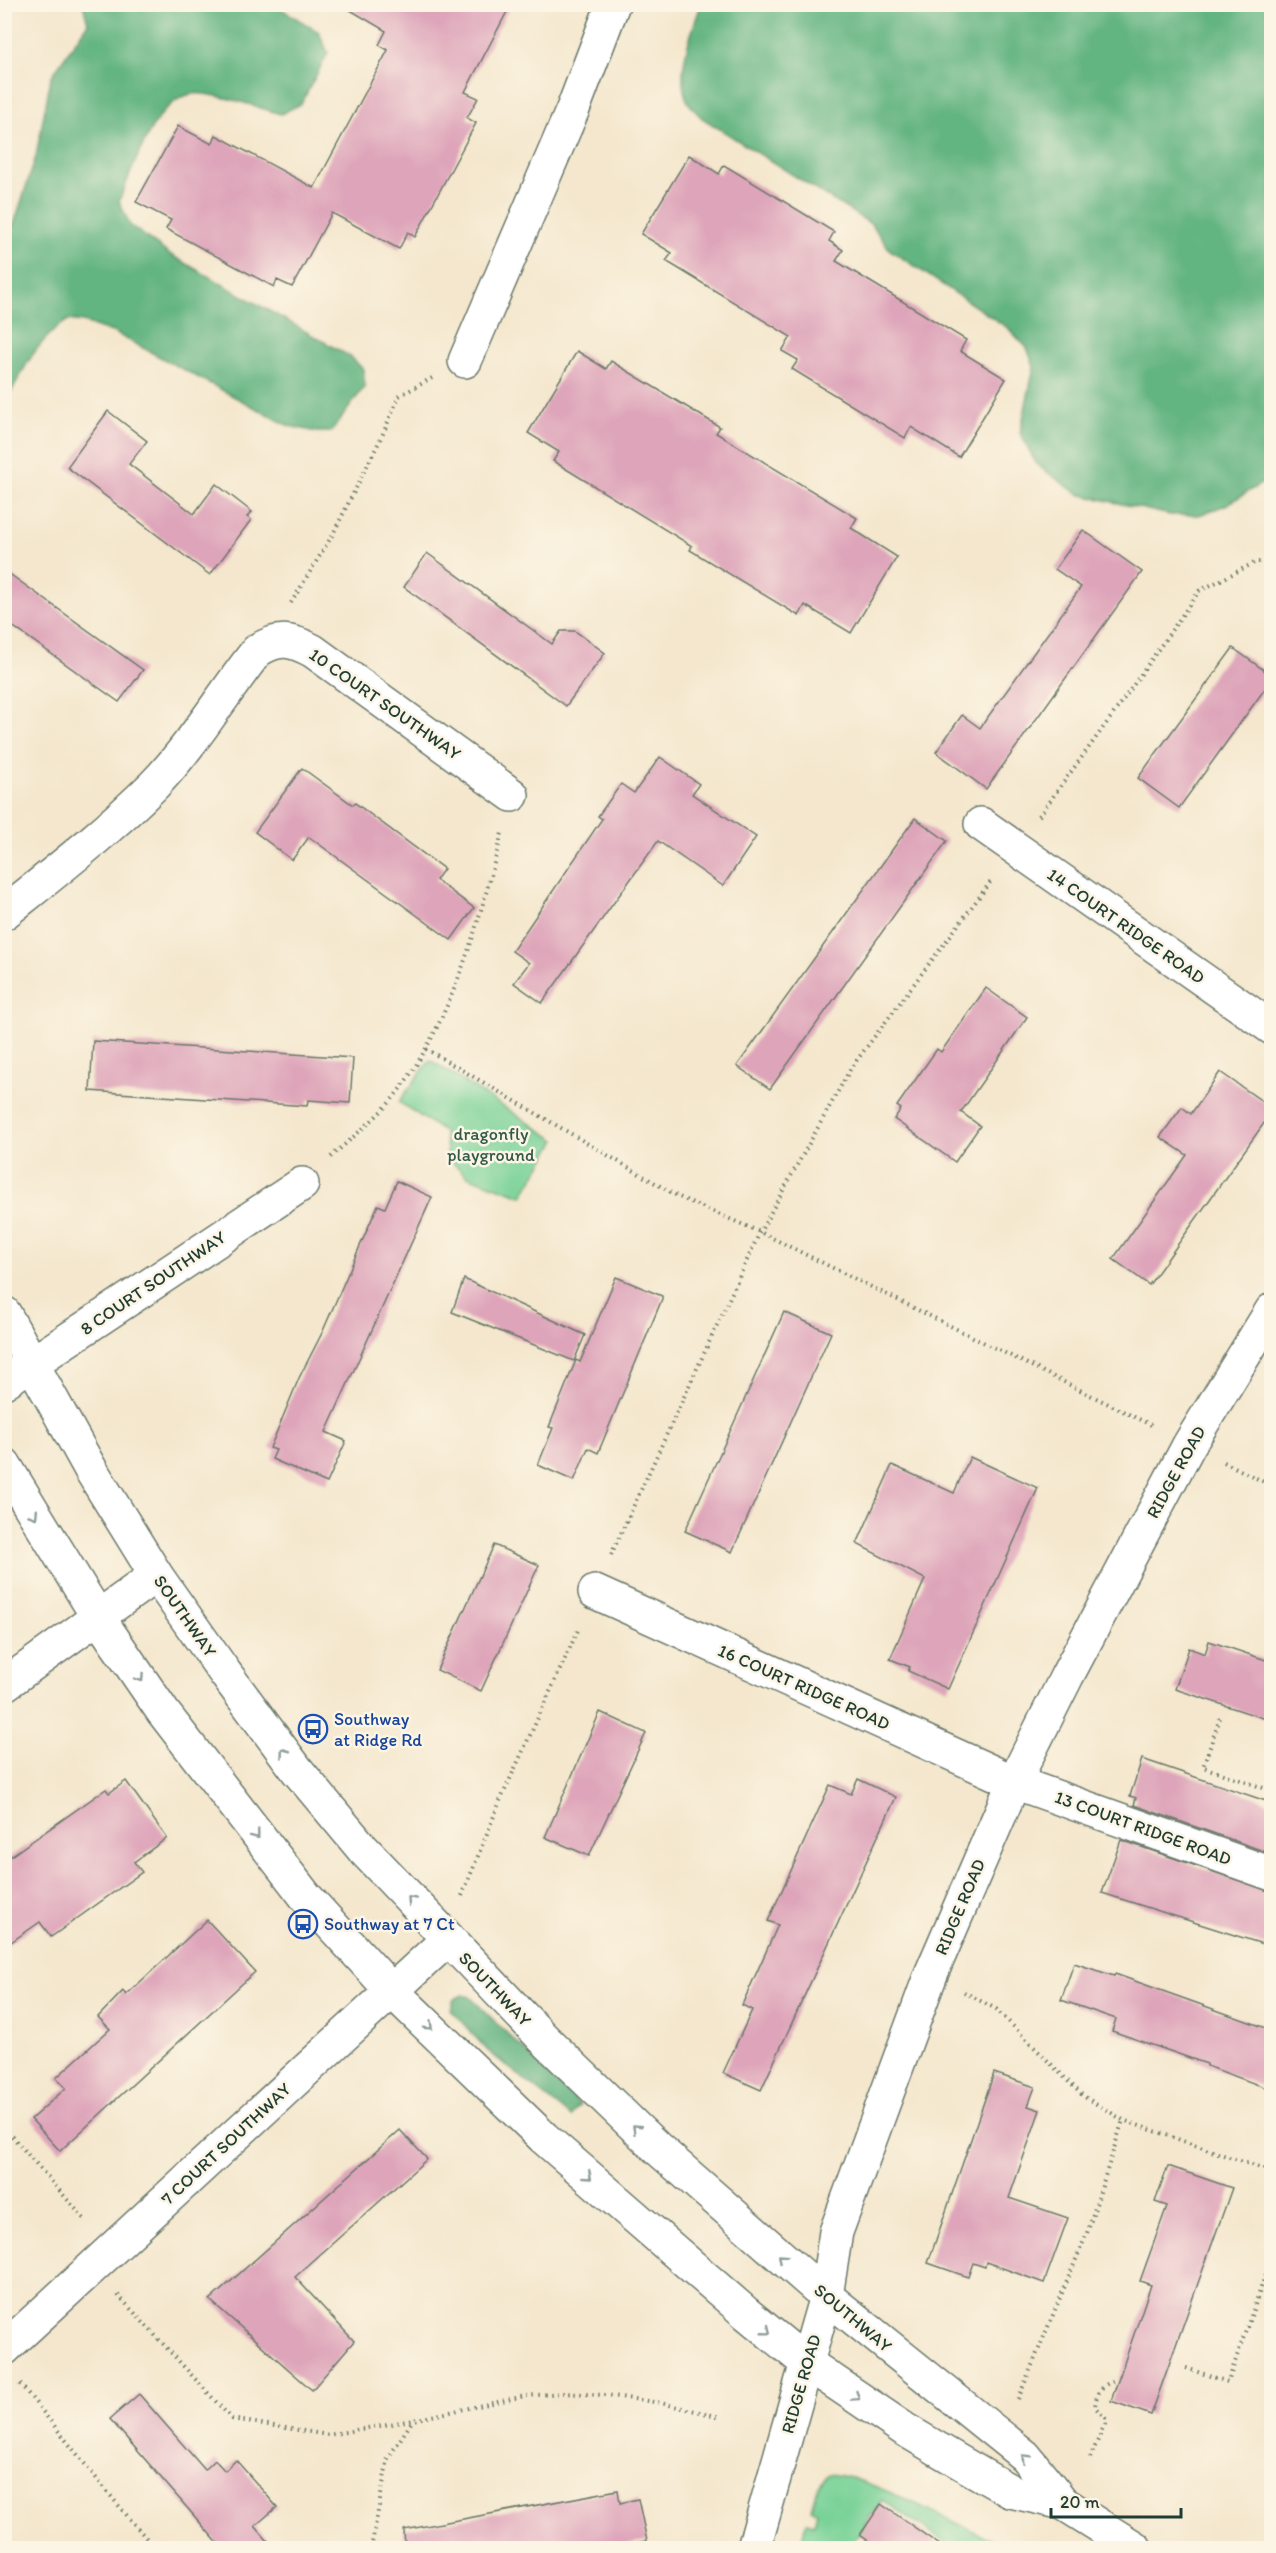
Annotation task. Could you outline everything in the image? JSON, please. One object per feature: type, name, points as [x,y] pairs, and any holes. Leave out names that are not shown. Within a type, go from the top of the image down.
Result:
[{"type":"street","points":[[465,361],[568,120],[613,4]]},
{"type":"street","name":"10 COURT SOUTHWAY","points":[[269,643],[283,640],[313,651],[512,795]]},
{"type":"street","points":[[4,913],[111,824],[155,784],[205,723],[257,651],[269,643]]},
{"type":"street","name":"14 COURT RIDGE ROAD","points":[[981,824],[1272,1028]]},
{"type":"street","name":"8 COURT SOUTHWAY","points":[[4,1382],[302,1184]]},
{"type":"street","name":"RIDGE ROAD","points":[[754,2548],[826,2296],[836,2232],[931,1974],[1014,1782],[1067,1676],[1190,1445],[1272,1310]]},
{"type":"street","name":"SOUTHWAY","points":[[4,1313],[91,1470],[156,1575],[297,1770],[362,1848],[543,2038],[656,2147],[826,2296],[1025,2456],[1063,2503],[1135,2548]]},
{"type":"street","name":"SOUTHWAY","points":[[4,1464],[98,1617],[163,1712],[298,1888],[392,1990],[544,2138],[808,2364],[904,2429],[1010,2491],[1063,2503]]},
{"type":"street","points":[[4,1685],[156,1575]]},
{"type":"street","name":"16 COURT RIDGE ROAD","points":[[595,1592],[1014,1782]]},
{"type":"street","name":"13 COURT RIDGE ROAD","points":[[1014,1782],[1272,1874]]},
{"type":"street","name":"7 COURT SOUTHWAY","points":[[4,2349],[448,1939]]},
{"type":"path","points":[[269,643],[272,633],[333,534],[382,436],[399,396],[465,361]]},
{"type":"path","points":[[448,1939],[466,1883],[500,1801],[760,1232],[851,1068],[1114,713],[1199,591],[1256,562],[1272,562]]},
{"type":"path","points":[[302,1184],[396,1095],[426,1049],[451,994],[483,907],[512,795]]},
{"type":"path","points":[[426,1049],[679,1197],[760,1232],[1153,1426]]},
{"type":"path","points":[[1223,1462],[1272,1486]]},
{"type":"path","points":[[1220,1718],[1203,1767],[1272,1791]]},
{"type":"path","points":[[931,1974],[996,2010],[1083,2096],[1123,2120],[1272,2172]]},
{"type":"path","points":[[1272,2005],[1268,2014],[1272,2015]]},
{"type":"path","points":[[1015,2404],[1087,2233],[1123,2120]]},
{"type":"path","points":[[4,2127],[101,2237],[92,2268],[232,2419],[328,2434],[413,2420],[525,2396],[561,2392],[606,2395],[661,2403],[721,2417]]},
{"type":"path","points":[[1186,2368],[1228,2382],[1272,2256]]},
{"type":"path","points":[[1090,2458],[1105,2424],[1105,2418],[1095,2407],[1095,2400],[1101,2388],[1113,2380],[1117,2381]]},
{"type":"path","points":[[18,2382],[154,2548]]},
{"type":"path","points":[[371,2548],[388,2458],[413,2420]]},
{"type":"green space","points":[[83,5],[275,5],[319,32],[328,53],[301,104],[281,114],[223,97],[204,94],[187,95],[173,103],[160,116],[140,151],[119,201],[130,225],[169,254],[351,357],[363,369],[365,386],[331,432],[317,432],[289,426],[115,333],[83,322],[68,320],[47,337],[39,347],[24,368],[5,403],[5,233],[14,224],[36,156],[51,77],[88,23]]},
{"type":"green space","points":[[701,5],[1271,5],[1272,476],[1226,505],[1199,515],[1170,515],[1078,494],[1037,465],[1020,433],[1034,367],[1027,348],[1008,328],[890,250],[871,224],[702,118],[690,105],[684,89],[684,65],[689,39]]},
{"type":"green space","name":"dragonfly playground","points":[[430,1060],[556,1140],[522,1196],[467,1176],[448,1158],[444,1132],[399,1102]]},
{"type":"green space","points":[[462,1995],[470,1997],[580,2105],[571,2117],[488,2051],[451,2010],[453,2000]]},
{"type":"green space","points":[[828,2474],[857,2480],[885,2490],[1007,2548],[953,2548],[882,2500],[849,2548],[802,2548],[800,2544],[807,2522],[814,2524],[817,2511],[811,2509],[815,2495]]},
{"type":"building","points":[[340,4],[511,4],[465,92],[478,98],[467,118],[476,123],[415,237],[408,232],[399,249],[332,213],[292,287],[277,280],[274,287],[166,229],[171,220],[136,202],[178,126],[212,144],[216,135],[314,188],[388,50],[379,45],[386,31]]},
{"type":"building","points":[[689,155],[719,174],[724,165],[834,232],[829,241],[843,250],[836,261],[966,340],[960,351],[1006,379],[959,457],[911,427],[905,438],[792,369],[798,360],[782,351],[791,337],[666,261],[672,253],[641,234]]},
{"type":"building","points":[[577,351],[606,369],[611,361],[720,427],[716,433],[857,518],[851,528],[897,557],[851,633],[805,605],[799,616],[690,550],[692,546],[553,461],[559,452],[528,433]]},
{"type":"building","points":[[108,411],[147,441],[129,464],[194,514],[216,484],[252,512],[247,517],[251,520],[210,575],[67,467]]},
{"type":"building","points":[[1083,530],[1142,572],[986,789],[936,752],[962,715],[980,728],[1081,587],[1055,569]]},
{"type":"building","points":[[427,553],[552,644],[561,631],[575,631],[605,653],[566,706],[404,587]]},
{"type":"building","points":[[4,570],[143,670],[119,702],[4,620]]},
{"type":"building","points":[[1233,648],[1272,676],[1272,679],[1179,808],[1138,778]]},
{"type":"building","points":[[660,757],[699,784],[692,794],[756,837],[723,886],[658,841],[542,1003],[514,983],[529,963],[512,951],[602,819],[598,816],[621,784],[634,793]]},
{"type":"building","points":[[302,768],[353,805],[355,803],[444,869],[436,880],[474,908],[451,940],[309,837],[292,860],[255,832]]},
{"type":"building","points":[[915,818],[947,841],[770,1089],[737,1066]]},
{"type":"building","points":[[986,988],[1027,1017],[961,1112],[980,1126],[955,1162],[894,1119],[901,1109],[897,1106],[937,1049],[941,1052]]},
{"type":"building","points":[[93,1041],[353,1058],[350,1103],[308,1100],[307,1106],[90,1091]]},
{"type":"building","points":[[1220,1072],[1272,1108],[1272,1112],[1149,1285],[1113,1259],[1187,1155],[1160,1137],[1182,1107],[1191,1114]]},
{"type":"building","points":[[397,1181],[432,1197],[326,1432],[346,1441],[327,1483],[272,1459],[276,1450],[270,1448],[299,1378],[322,1333],[378,1205],[385,1208]]},
{"type":"building","points":[[616,1277],[662,1296],[662,1299],[598,1453],[588,1448],[574,1481],[538,1465],[553,1428],[549,1427],[576,1360],[580,1362]]},
{"type":"building","points":[[464,1279],[585,1335],[574,1361],[452,1312]]},
{"type":"building","points":[[784,1312],[831,1333],[732,1552],[685,1531]]},
{"type":"building","points":[[970,1457],[1038,1488],[948,1689],[908,1671],[910,1667],[890,1659],[925,1579],[857,1544],[892,1465],[954,1493]]},
{"type":"building","points":[[494,1545],[539,1565],[481,1691],[437,1670]]},
{"type":"building","points":[[1209,1641],[1272,1662],[1272,1721],[1175,1689],[1189,1648],[1205,1654]]},
{"type":"building","points":[[600,1712],[646,1733],[589,1856],[545,1837]]},
{"type":"building","points":[[1142,1759],[1272,1803],[1272,1854],[1134,1805],[1136,1798],[1130,1796]]},
{"type":"building","points":[[858,1779],[896,1797],[761,2090],[723,2073],[752,2010],[742,2005],[778,1925],[768,1921],[830,1785],[851,1794]]},
{"type":"building","points":[[126,1781],[167,1838],[134,1862],[142,1872],[51,1937],[40,1922],[4,1947],[4,1861],[106,1789],[109,1793]]},
{"type":"building","points":[[1121,1840],[1272,1892],[1272,1947],[1102,1893]]},
{"type":"building","points":[[207,1920],[255,1972],[60,2151],[31,2119],[66,2088],[56,2078],[110,2029],[98,2017],[123,1991],[126,1995]]},
{"type":"building","points":[[1074,1963],[1114,1976],[1115,1974],[1272,2030],[1272,2090],[1207,2066],[1207,2064],[1112,2031],[1116,2019],[1061,2000]]},
{"type":"building","points":[[994,2073],[1035,2087],[1028,2106],[1040,2110],[1009,2198],[1068,2218],[1044,2283],[986,2262],[985,2267],[973,2263],[968,2277],[928,2263]]},
{"type":"building","points":[[400,2130],[427,2159],[295,2277],[354,2341],[312,2390],[210,2300]]},
{"type":"building","points":[[1168,2166],[1232,2188],[1151,2415],[1111,2401],[1151,2285],[1140,2281],[1167,2206],[1155,2202]]},
{"type":"building","points":[[139,2394],[205,2470],[215,2460],[225,2471],[236,2460],[277,2507],[255,2526],[274,2548],[222,2548],[110,2419]]},
{"type":"building","points":[[618,2490],[620,2503],[638,2499],[647,2541],[628,2544],[629,2548],[405,2548],[404,2530]]},
{"type":"building","points":[[881,2504],[944,2548],[879,2548],[860,2535]]},
{"type":"place","name":"Southway at Ridge Rd","points":[[313,1729]]},
{"type":"place","name":"Southway at 7 Ct","points":[[303,1924]]}]
